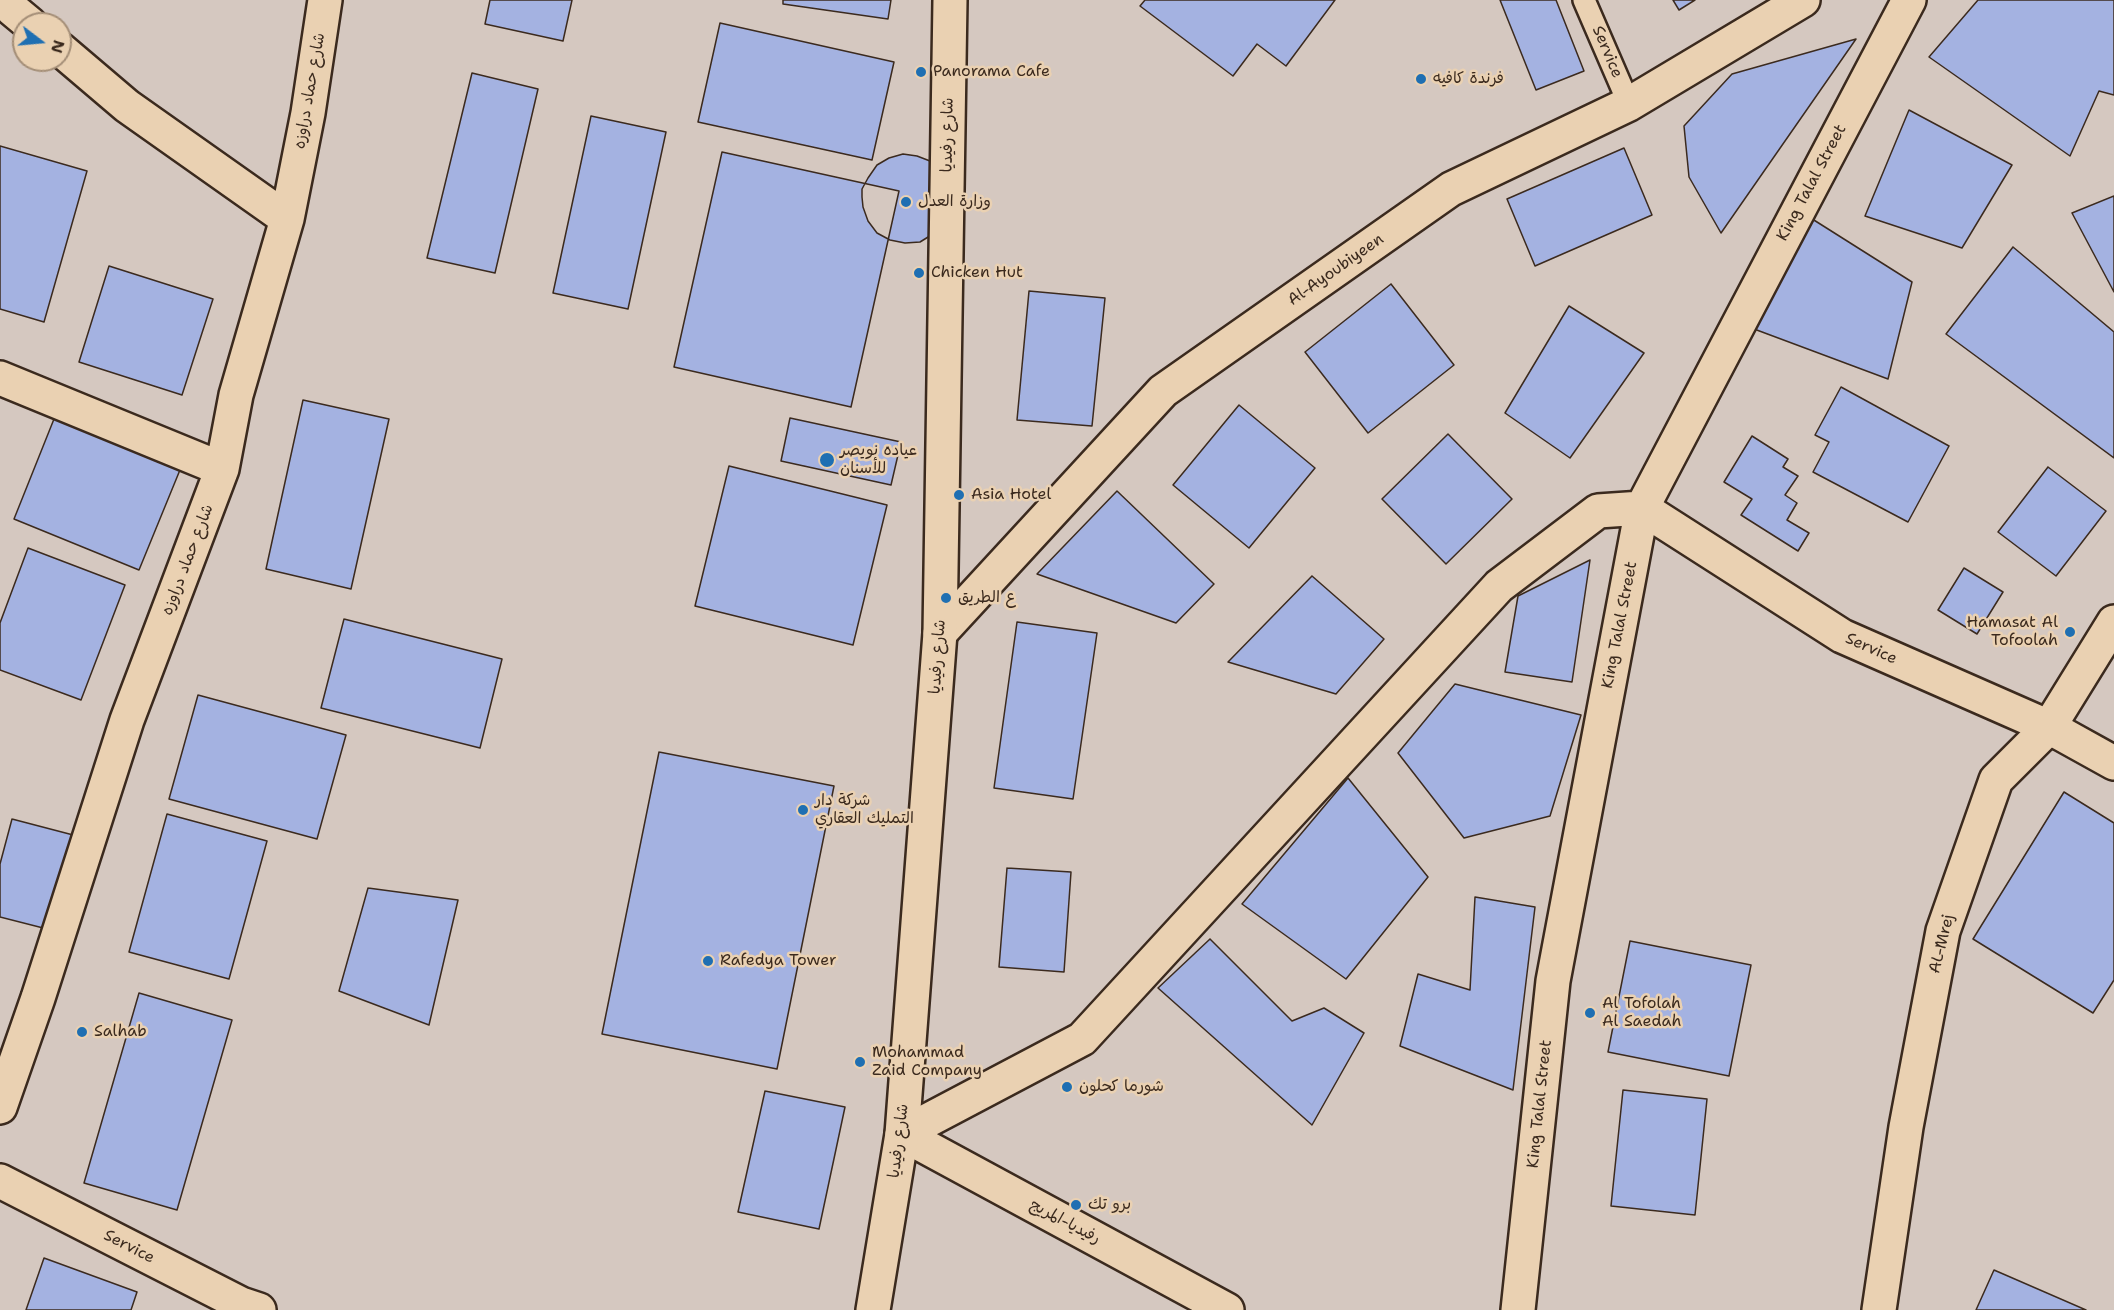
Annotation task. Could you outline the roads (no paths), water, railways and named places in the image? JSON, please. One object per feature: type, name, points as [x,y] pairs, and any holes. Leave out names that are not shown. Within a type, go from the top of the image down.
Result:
[{"type":"street","points":[[6,0],[16,12]]},
{"type":"street","name":"شارع حماد دراوزه","points":[[3,1093],[127,720],[222,470],[236,395],[287,219],[308,112],[325,0]]},
{"type":"street","name":"شارع رفيديا","points":[[873,1310],[902,1134],[940,633],[950,0]]},
{"type":"street","name":"Al-Ayoubiyeen","points":[[940,633],[1163,391],[1451,189],[1629,104],[1803,0]]},
{"type":"street","name":"King Talal Street","points":[[1518,1310],[1553,981],[1642,508],[1909,0]]},
{"type":"street","points":[[72,59],[127,106],[287,219]]},
{"type":"street","points":[[0,378],[222,470]]},
{"type":"street","points":[[902,1134],[1082,1039],[1499,586],[1598,511],[1642,508]]},
{"type":"street","name":"Service","points":[[1642,508],[1842,636],[2049,727],[2114,763]]},
{"type":"street","name":"AL-Mrej","points":[[1879,1310],[1906,1127],[1943,931],[1996,780],[2049,727],[2114,622]]},
{"type":"street","name":"رفيديا-المريج","points":[[902,1134],[1227,1310]]},
{"type":"street","name":"Service","points":[[0,1181],[241,1304],[259,1310]]},
{"type":"lane","name":"Service","points":[[1584,0],[1629,104]]},
{"type":"place","name":"Panorama Cafe","points":[[921,72]]},
{"type":"place","name":"فرندة كافيه","points":[[1421,79]]},
{"type":"place","name":"وزارة العدل","points":[[906,202]]},
{"type":"place","name":"Chicken Hut","points":[[919,273]]},
{"type":"place","name":"عياده نويصر للأسنان","points":[[827,460]]},
{"type":"place","name":"Asia Hotel","points":[[959,495]]},
{"type":"place","name":"ع الطريق","points":[[946,598]]},
{"type":"place","name":"Hamasat Al Tofoolah","points":[[2070,632]]},
{"type":"place","name":"شركة دار التمليك العقاري","points":[[803,810]]},
{"type":"place","name":"Rafedya Tower","points":[[708,961]]},
{"type":"place","name":"Al Tofolah Al Saedah","points":[[1590,1013]]},
{"type":"place","name":"Salhab","points":[[82,1032]]},
{"type":"place","name":"Mohammad Zaid Company","points":[[860,1062]]},
{"type":"place","name":"شورما كحلون","points":[[1067,1087]]},
{"type":"place","name":"برو تك","points":[[1076,1205]]}]
